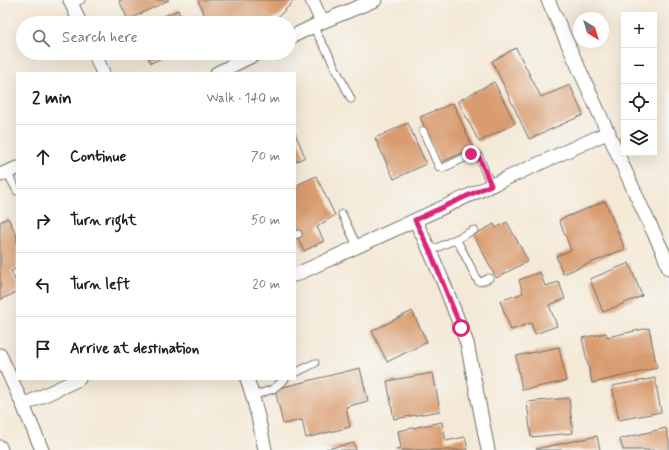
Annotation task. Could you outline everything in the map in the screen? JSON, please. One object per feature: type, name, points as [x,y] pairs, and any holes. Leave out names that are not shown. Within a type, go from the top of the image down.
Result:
[{"type":"street","points":[[312,0],[317,24]]},
{"type":"street","points":[[296,34],[317,24],[375,0]]},
{"type":"street","points":[[548,0],[663,252],[669,269]]},
{"type":"street","points":[[74,1],[78,16]]},
{"type":"street","points":[[97,60],[103,72]]},
{"type":"street","points":[[220,72],[244,60]]},
{"type":"street","points":[[296,275],[609,132]]},
{"type":"street","points":[[415,220],[430,251],[456,313],[466,343],[488,450]]},
{"type":"street","points":[[0,356],[42,450]]},
{"type":"street","points":[[23,405],[76,380]]},
{"type":"street","points":[[247,380],[253,396],[265,450]]},
{"type":"lane","points":[[317,24],[328,53],[351,99]]},
{"type":"lane","points":[[423,131],[440,167],[443,168],[475,153],[478,155],[491,185]]},
{"type":"lane","points":[[8,172],[16,189]]},
{"type":"lane","points":[[342,214],[357,246]]},
{"type":"lane","points":[[430,251],[474,230]]},
{"type":"lane","points":[[456,239],[478,281],[480,282],[489,278]]},
{"type":"lane","points":[[296,372],[316,362]]},
{"type":"lane","points":[[253,396],[273,389],[284,380]]},
{"type":"building","points":[[119,0],[169,0],[136,16],[126,16]]},
{"type":"building","points":[[198,0],[292,0],[293,2],[279,16],[205,16]]},
{"type":"building","points":[[178,10],[181,16],[165,16]]},
{"type":"building","points":[[516,48],[541,97],[570,85],[583,115],[529,139],[492,61]]},
{"type":"building","points":[[150,60],[158,60],[151,63]]},
{"type":"building","points":[[494,82],[515,123],[479,142],[458,101]]},
{"type":"building","points":[[453,103],[473,148],[440,163],[420,117]]},
{"type":"building","points":[[408,123],[426,164],[394,179],[375,138]]},
{"type":"building","points":[[296,135],[305,157],[296,162]]},
{"type":"building","points":[[316,176],[335,215],[317,227],[324,241],[304,251],[296,234],[296,186]]},
{"type":"building","points":[[605,201],[625,249],[563,274],[556,256],[571,250],[559,220]]},
{"type":"building","points":[[8,218],[16,234],[16,268],[11,271],[16,282],[16,292],[0,300],[0,222]]},
{"type":"building","points":[[507,222],[528,261],[496,278],[474,235],[494,224],[496,228]]},
{"type":"building","points":[[629,263],[642,296],[603,312],[590,279]]},
{"type":"building","points":[[540,272],[545,286],[559,282],[565,299],[549,305],[557,326],[535,334],[531,323],[511,330],[500,301],[523,293],[519,280]]},
{"type":"building","points":[[412,311],[427,342],[387,362],[372,331]]},
{"type":"building","points":[[649,328],[657,368],[592,383],[582,338],[606,333],[607,337]]},
{"type":"building","points":[[559,347],[566,381],[522,390],[516,356]]},
{"type":"building","points":[[360,368],[368,401],[346,407],[350,427],[306,438],[302,420],[283,424],[275,389]]},
{"type":"building","points":[[433,373],[440,411],[394,419],[387,381]]},
{"type":"building","points":[[655,378],[661,412],[619,420],[612,386]]},
{"type":"building","points":[[569,398],[573,433],[531,437],[527,402]]},
{"type":"building","points":[[442,422],[446,441],[465,437],[468,450],[396,450],[401,448],[398,431]]},
{"type":"building","points":[[666,428],[669,450],[623,450],[620,439]]},
{"type":"building","points":[[597,436],[600,450],[536,449]]},
{"type":"building","points":[[354,443],[356,450],[326,450],[326,449]]},
{"type":"route","points":[[461,328],[430,251],[415,220],[491,185],[478,155],[475,153],[471,154]]}]
